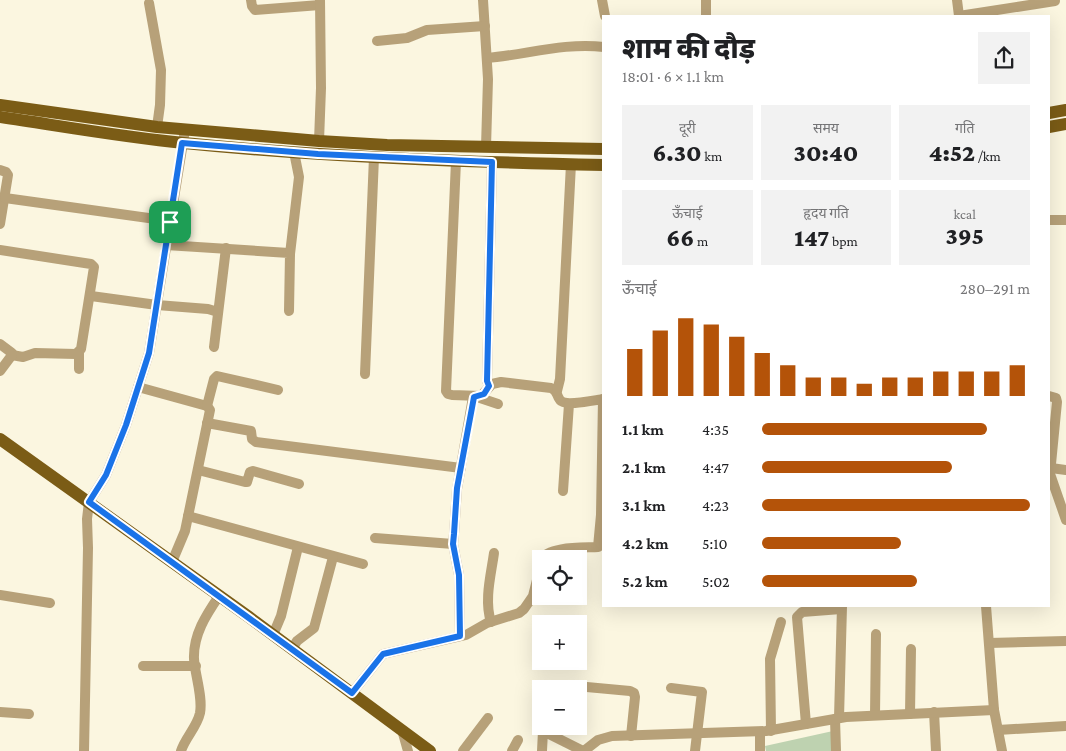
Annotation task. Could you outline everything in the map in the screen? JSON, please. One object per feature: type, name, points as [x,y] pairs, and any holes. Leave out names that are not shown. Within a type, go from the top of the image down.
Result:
[{"type":"main road","points":[[1050,113],[1066,110]]},
{"type":"main road","points":[[0,116],[387,145],[602,149]]},
{"type":"main road","points":[[0,116],[182,143],[374,157],[602,165]]},
{"type":"main road","points":[[1050,127],[1066,124]]},
{"type":"main road","points":[[0,439],[273,635],[430,751]]},
{"type":"street","points":[[251,0],[255,10],[320,2],[321,88],[319,141]]},
{"type":"street","points":[[483,0],[487,58],[486,146]]},
{"type":"street","points":[[602,0],[605,15]]},
{"type":"street","points":[[706,0],[706,15]]},
{"type":"street","points":[[957,0],[959,15]]},
{"type":"street","points":[[965,15],[1055,1]]},
{"type":"street","points":[[149,3],[161,70],[157,127]]},
{"type":"street","points":[[378,41],[407,38],[427,30],[485,26]]},
{"type":"street","points":[[487,58],[515,56],[557,48],[602,47]]},
{"type":"street","points":[[84,751],[87,519],[89,502],[106,475],[126,425],[149,353],[185,130]]},
{"type":"street","points":[[289,311],[290,254],[299,178],[294,152]]},
{"type":"street","points":[[365,374],[374,157]]},
{"type":"street","points":[[456,161],[446,391],[448,394],[475,397],[498,404]]},
{"type":"street","points":[[489,386],[487,381],[492,162]]},
{"type":"street","points":[[570,164],[560,379],[557,391],[562,402],[569,404],[602,399]]},
{"type":"street","points":[[0,170],[8,175],[0,224]]},
{"type":"street","points":[[3,203],[170,222]]},
{"type":"street","points":[[1050,220],[1066,220]]},
{"type":"street","points":[[166,245],[286,252],[290,254]]},
{"type":"street","points":[[214,347],[226,248]]},
{"type":"street","points":[[0,250],[91,264],[94,267],[79,353],[79,369]]},
{"type":"street","points":[[90,296],[156,305],[208,309],[218,312]]},
{"type":"street","points":[[0,344],[12,352],[12,355]]},
{"type":"street","points":[[12,355],[23,357],[35,353],[79,353]]},
{"type":"street","points":[[0,371],[12,355]]},
{"type":"street","points":[[172,562],[185,531],[208,423],[210,410],[207,406],[214,379],[217,376],[278,390]]},
{"type":"street","points":[[475,397],[484,394],[492,384],[501,382],[551,388],[557,391]]},
{"type":"street","points":[[138,387],[207,406]]},
{"type":"street","points":[[460,636],[459,575],[453,544],[457,488],[475,397]]},
{"type":"street","points":[[1057,398],[1050,474],[1066,520]]},
{"type":"street","points":[[563,491],[569,404]]},
{"type":"street","points":[[208,423],[251,431],[252,439],[256,442],[461,468]]},
{"type":"street","points":[[1051,468],[1066,470]]},
{"type":"street","points":[[198,470],[244,482],[247,482],[250,472],[253,471],[299,484]]},
{"type":"street","points":[[566,550],[598,547],[602,515]]},
{"type":"street","points":[[188,516],[298,548],[363,564]]},
{"type":"street","points":[[375,538],[453,544]]},
{"type":"street","points":[[273,635],[282,616],[298,548]]},
{"type":"street","points":[[491,622],[488,611],[488,599],[494,553]]},
{"type":"street","points":[[292,649],[297,641],[314,628],[333,556]]},
{"type":"street","points":[[0,595],[50,603]]},
{"type":"street","points":[[182,751],[200,712],[194,658],[199,630],[219,596]]},
{"type":"street","points":[[352,693],[383,654],[471,633],[491,622],[514,616],[524,609],[532,596]]},
{"type":"street","points":[[986,607],[994,710],[1002,751]]},
{"type":"street","points":[[806,724],[797,617],[802,612],[842,608],[836,751]]},
{"type":"street","points":[[771,730],[770,659],[781,622]]},
{"type":"street","points":[[875,715],[876,634]]},
{"type":"street","points":[[989,642],[1066,641]]},
{"type":"street","points":[[910,714],[911,649]]},
{"type":"street","points":[[143,666],[196,666]]},
{"type":"street","points":[[587,687],[634,692],[631,736]]},
{"type":"street","points":[[671,688],[702,692],[695,751]]},
{"type":"street","points":[[542,751],[543,731],[584,751],[598,740],[605,738],[760,732],[837,718],[994,710]]},
{"type":"street","points":[[0,712],[29,714]]},
{"type":"street","points":[[934,712],[936,751]]},
{"type":"street","points":[[463,751],[488,718]]},
{"type":"street","points":[[998,730],[1066,726]]},
{"type":"street","points":[[402,730],[408,751]]},
{"type":"street","points":[[760,732],[760,751]]},
{"type":"street","points":[[512,751],[518,740]]},
{"type":"green space","points":[[833,731],[833,751],[766,751],[765,746]]},
{"type":"route","points":[[182,143],[318,154],[492,162],[487,381],[489,386],[484,394],[474,397],[457,488],[453,544],[459,575],[460,636],[383,654],[352,693],[89,502],[106,475],[126,425],[149,353],[170,222],[182,143]]}]
